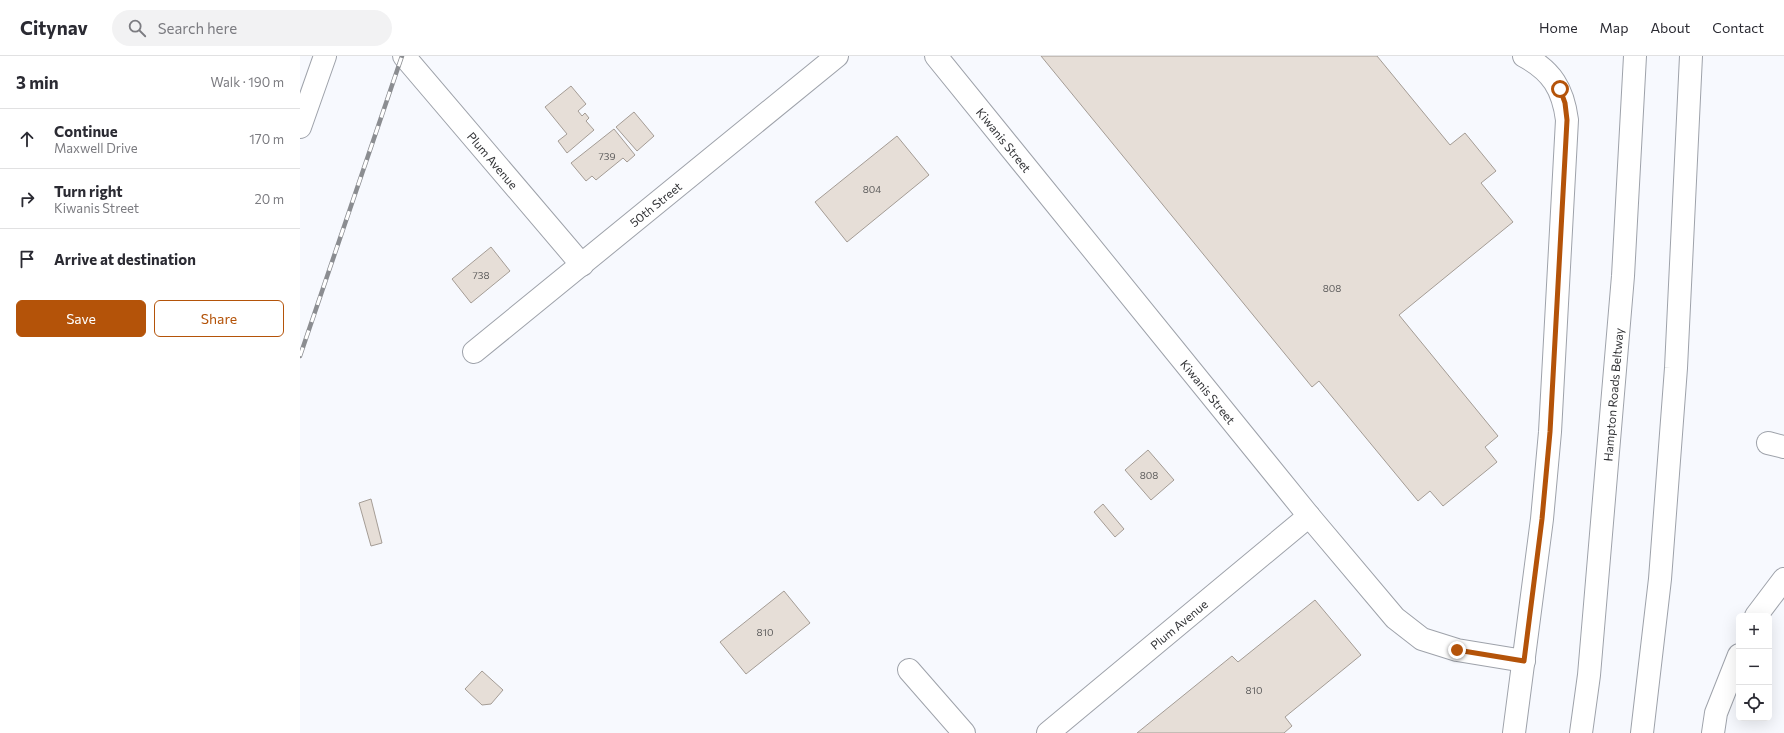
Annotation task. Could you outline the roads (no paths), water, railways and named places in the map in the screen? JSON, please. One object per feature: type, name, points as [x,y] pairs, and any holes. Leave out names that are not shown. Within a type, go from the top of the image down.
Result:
[{"type":"main road","points":[[300,127],[325,56]]},
{"type":"main road","name":"Plum Avenue","points":[[404,56],[582,265]]},
{"type":"main road","name":"50th Street","points":[[474,352],[837,56]]},
{"type":"main road","name":"Kiwanis Street","points":[[936,56],[1310,516],[1395,618],[1422,639],[1457,650],[1524,661]]},
{"type":"main road","points":[[1514,733],[1542,519],[1550,432],[1567,120],[1565,103],[1560,89],[1551,76],[1535,62],[1524,56]]},
{"type":"main road","name":"Hampton Roads Beltway","points":[[1580,733],[1589,675],[1623,276],[1635,56]]},
{"type":"main road","points":[[1642,733],[1660,579],[1676,368],[1691,56]]},
{"type":"main road","name":"Plum Avenue","points":[[1048,733],[1310,516]]},
{"type":"main road","points":[[1758,613],[1784,579]]},
{"type":"main road","points":[[1713,733],[1716,713],[1736,663]]},
{"type":"main road","points":[[909,670],[964,733]]},
{"type":"railway","points":[[300,356],[402,56]]}]
